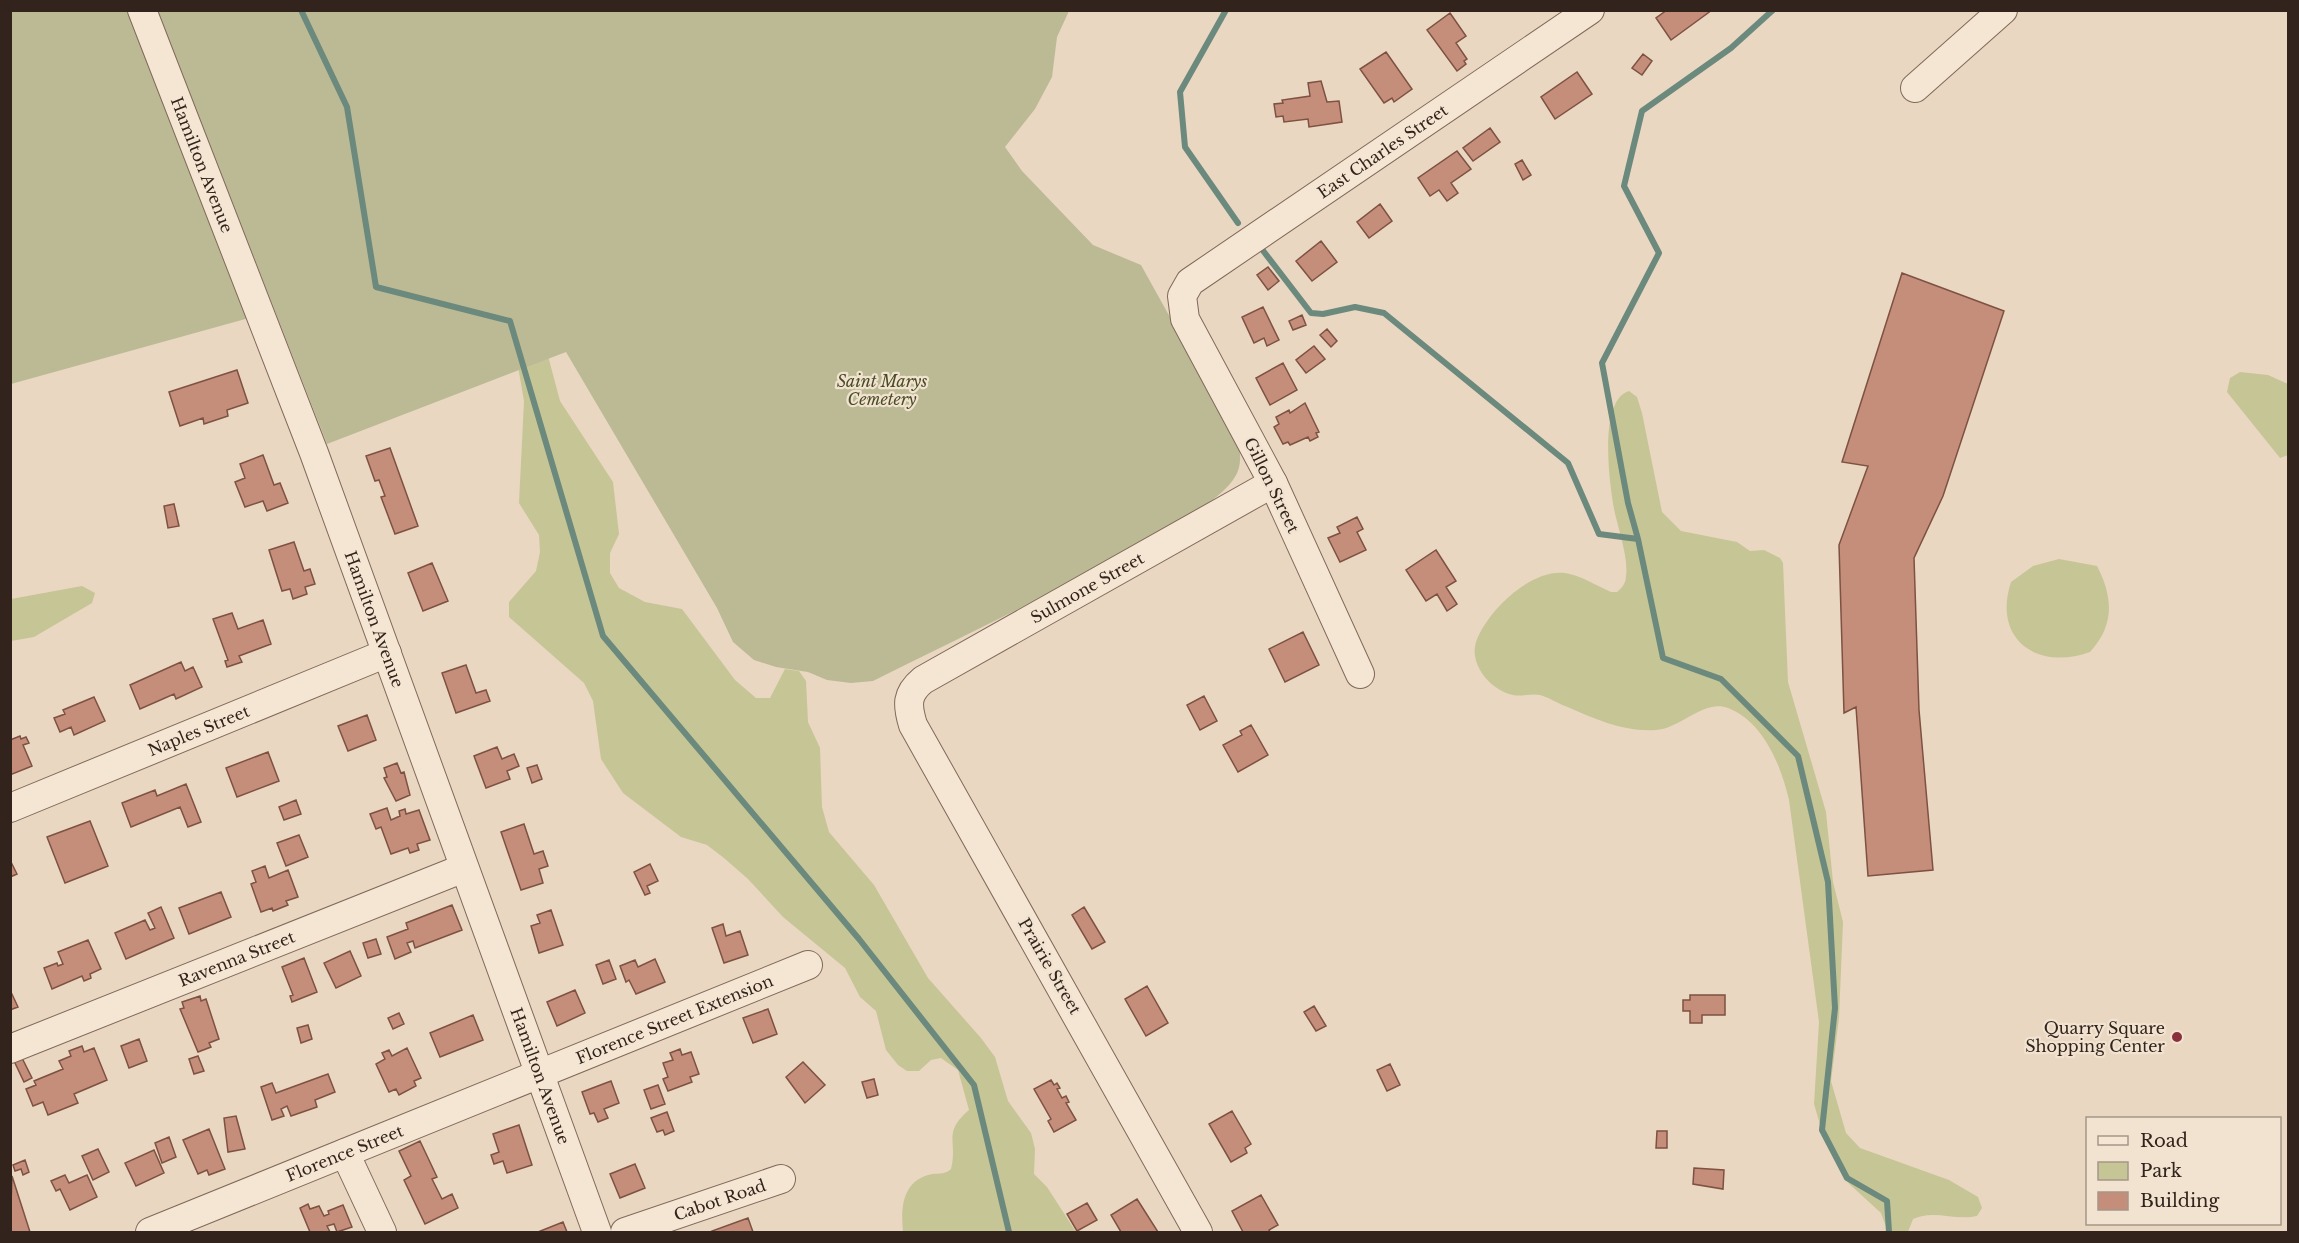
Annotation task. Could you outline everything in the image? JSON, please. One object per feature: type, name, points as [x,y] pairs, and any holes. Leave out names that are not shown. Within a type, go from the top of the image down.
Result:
[{"type":"street","name":"Hamilton Avenue","points":[[142,10],[311,444],[597,1233]]},
{"type":"street","name":"East Charles Street","points":[[1182,297],[1190,282],[1590,10]]},
{"type":"street","points":[[1915,88],[2003,10]]},
{"type":"street","name":"Gillon Street","points":[[1182,297],[1185,319],[1273,483],[1360,674]]},
{"type":"street","name":"Sulmone Street","points":[[908,699],[913,688],[923,680],[1273,483]]},
{"type":"street","name":"Naples Street","points":[[10,808],[387,653]]},
{"type":"street","name":"Prairie Street","points":[[908,699],[908,709],[913,725],[1198,1233]]},
{"type":"street","name":"Ravenna Street","points":[[10,1049],[464,868]]},
{"type":"street","name":"Florence Street Extension","points":[[539,1073],[808,966]]},
{"type":"street","name":"Florence Street","points":[[150,1233],[539,1073]]},
{"type":"street","points":[[345,1153],[382,1233]]},
{"type":"street","name":"Cabot Road","points":[[626,1233],[781,1179]]},
{"type":"green space","points":[[383,10],[543,337],[560,401],[613,482],[619,534],[610,553],[610,573],[619,588],[645,602],[682,609],[735,680],[756,698],[770,698],[785,669],[799,671],[806,681],[808,722],[820,748],[822,807],[829,832],[874,885],[928,978],[995,1057],[1008,1101],[1031,1133],[1035,1149],[1034,1174],[1047,1187],[1076,1232],[903,1232],[903,1207],[912,1184],[928,1175],[943,1173],[951,1169],[953,1131],[969,1110],[958,1070],[941,1058],[931,1060],[919,1071],[907,1071],[898,1065],[886,1050],[876,1011],[860,997],[845,968],[783,917],[748,879],[724,858],[707,845],[681,837],[623,793],[601,759],[593,701],[584,683],[509,617],[509,602],[536,571],[540,552],[539,535],[519,503],[524,401],[513,338]]},
{"type":"green space","points":[[11,11],[130,11],[249,318],[11,384]]},
{"type":"green space","name":"Saint Marys Cemetery","points":[[157,11],[1069,11],[1057,37],[1052,77],[1035,109],[1005,147],[1022,171],[1093,245],[1141,265],[1236,436],[1240,458],[1236,475],[1226,488],[1209,503],[1124,553],[1017,610],[873,681],[851,683],[827,680],[808,672],[776,667],[754,660],[733,642],[717,608],[566,352],[327,444]]},
{"type":"green space","points":[[2240,372],[2268,375],[2288,384],[2288,455],[2280,458],[2227,392],[2230,378]]},
{"type":"green space","points":[[1629,391],[1637,397],[1642,413],[1662,512],[1681,531],[1737,542],[1750,551],[1764,550],[1780,558],[1783,563],[1788,682],[1826,812],[1833,882],[1843,922],[1839,1018],[1831,1081],[1846,1133],[1860,1148],[1949,1180],[1978,1197],[1982,1208],[1977,1216],[1921,1216],[1913,1219],[1908,1232],[1888,1232],[1881,1213],[1845,1180],[1824,1138],[1814,1104],[1819,1022],[1789,800],[1776,760],[1761,734],[1752,724],[1741,715],[1719,706],[1656,730],[1620,727],[1540,695],[1516,695],[1505,692],[1489,682],[1479,667],[1475,650],[1482,630],[1500,605],[1524,585],[1538,578],[1565,573],[1582,578],[1611,592],[1617,592],[1623,585],[1626,579],[1626,559],[1613,503],[1608,441],[1613,409],[1620,397]]},
{"type":"green space","points":[[2059,559],[2097,566],[2108,600],[2107,621],[2098,642],[2090,652],[2071,657],[2053,657],[2037,653],[2024,646],[2014,635],[2008,620],[2007,602],[2011,582],[2033,566]]},
{"type":"green space","points":[[82,586],[95,593],[92,603],[34,637],[11,641],[11,599]]},
{"type":"building","points":[[1667,10],[1712,10],[1671,40],[1656,18]]},
{"type":"building","points":[[1450,13],[1466,36],[1456,43],[1467,59],[1464,61],[1466,64],[1457,71],[1427,30]]},
{"type":"building","points":[[1386,52],[1412,89],[1394,102],[1392,98],[1384,103],[1360,69]]},
{"type":"building","points":[[1643,54],[1652,61],[1642,75],[1632,68]]},
{"type":"building","points":[[1577,72],[1592,94],[1555,119],[1541,97]]},
{"type":"building","points":[[1321,81],[1327,102],[1339,101],[1342,122],[1309,127],[1308,119],[1284,122],[1283,116],[1276,117],[1274,104],[1283,103],[1282,100],[1310,96],[1308,83]]},
{"type":"building","points":[[1490,128],[1500,142],[1473,161],[1463,148]]},
{"type":"building","points":[[1457,151],[1471,169],[1451,183],[1458,193],[1447,201],[1439,190],[1430,196],[1418,178]]},
{"type":"building","points":[[1522,160],[1531,175],[1523,180],[1515,164]]},
{"type":"building","points":[[1380,204],[1392,221],[1369,238],[1357,222]]},
{"type":"building","points":[[1321,241],[1337,262],[1312,281],[1296,261]]},
{"type":"building","points":[[1268,267],[1279,281],[1268,290],[1257,275]]},
{"type":"building","points":[[1902,273],[2004,311],[1943,496],[1914,558],[1919,710],[1933,870],[1868,876],[1856,707],[1844,713],[1839,545],[1868,466],[1842,462]]},
{"type":"building","points":[[1263,307],[1279,340],[1267,346],[1264,338],[1254,343],[1242,317]]},
{"type":"building","points":[[1302,315],[1306,325],[1293,330],[1289,321]]},
{"type":"building","points":[[1327,329],[1337,341],[1331,347],[1320,335]]},
{"type":"building","points":[[1314,346],[1325,359],[1306,373],[1296,360]]},
{"type":"building","points":[[1283,363],[1297,390],[1270,405],[1256,378]]},
{"type":"building","points":[[237,370],[248,403],[227,410],[228,416],[204,424],[203,418],[180,426],[169,392]]},
{"type":"building","points":[[1305,403],[1319,432],[1316,433],[1318,437],[1310,441],[1308,437],[1290,445],[1288,442],[1283,444],[1274,427],[1279,424],[1276,417],[1289,410],[1290,413]]},
{"type":"building","points":[[390,448],[418,526],[395,534],[381,497],[385,496],[379,480],[375,481],[366,456]]},
{"type":"building","points":[[263,455],[274,485],[280,483],[288,503],[267,511],[263,501],[245,507],[235,482],[245,478],[240,464]]},
{"type":"building","points":[[174,504],[179,526],[168,528],[164,506]]},
{"type":"building","points":[[1357,517],[1363,529],[1357,532],[1366,550],[1340,562],[1328,538],[1340,533],[1337,527]]},
{"type":"building","points":[[294,542],[304,571],[310,569],[315,584],[305,587],[307,594],[293,599],[290,589],[282,591],[269,550]]},
{"type":"building","points":[[1436,550],[1456,581],[1446,587],[1457,604],[1447,611],[1437,594],[1426,601],[1406,570]]},
{"type":"building","points":[[432,563],[448,601],[423,611],[408,573]]},
{"type":"building","points":[[232,613],[238,629],[263,620],[271,644],[239,656],[242,662],[227,667],[225,661],[228,660],[213,619]]},
{"type":"building","points":[[1303,632],[1319,665],[1285,682],[1269,649]]},
{"type":"building","points":[[181,662],[185,671],[193,667],[202,687],[176,699],[174,694],[140,709],[130,685]]},
{"type":"building","points":[[466,665],[476,693],[486,690],[490,701],[456,713],[442,673]]},
{"type":"building","points":[[1204,696],[1217,721],[1200,730],[1187,705]]},
{"type":"building","points":[[94,697],[105,721],[74,735],[71,727],[60,732],[54,718],[65,714],[63,710]]},
{"type":"building","points":[[367,715],[376,740],[348,751],[338,726]]},
{"type":"building","points":[[1251,725],[1268,755],[1238,772],[1223,745],[1242,735],[1240,731]]},
{"type":"building","points":[[20,736],[21,739],[26,737],[29,743],[23,745],[32,766],[10,775],[10,740]]},
{"type":"building","points":[[497,747],[502,759],[514,754],[519,766],[507,771],[510,779],[486,788],[474,756]]},
{"type":"building","points":[[268,752],[279,781],[237,797],[226,768]]},
{"type":"building","points":[[397,763],[401,773],[404,772],[410,795],[396,801],[384,778],[387,777],[384,768]]},
{"type":"building","points":[[537,765],[542,779],[532,783],[527,768]]},
{"type":"building","points":[[186,784],[201,822],[188,827],[180,807],[131,827],[122,803],[155,790],[157,796]]},
{"type":"building","points":[[296,800],[301,814],[284,820],[279,807]]},
{"type":"building","points":[[387,808],[391,820],[400,816],[399,811],[405,809],[406,814],[419,810],[430,840],[417,844],[419,850],[410,853],[408,848],[391,854],[381,827],[376,829],[370,814]]},
{"type":"building","points":[[90,821],[108,866],[65,883],[47,837]]},
{"type":"building","points":[[524,824],[534,854],[543,851],[548,866],[539,869],[543,883],[521,890],[501,832]]},
{"type":"building","points":[[299,835],[308,857],[286,866],[277,843]]},
{"type":"building","points":[[10,860],[17,874],[10,877]]},
{"type":"building","points":[[650,864],[658,881],[647,886],[650,893],[645,895],[634,872]]},
{"type":"building","points":[[265,866],[269,878],[288,870],[298,897],[286,901],[288,905],[273,911],[272,908],[261,912],[251,884],[256,882],[252,871]]},
{"type":"building","points":[[221,892],[231,917],[189,934],[179,908]]},
{"type":"building","points":[[452,905],[462,930],[415,948],[413,941],[407,943],[411,952],[395,959],[387,937],[408,929],[406,923]]},
{"type":"building","points":[[161,907],[174,938],[126,959],[115,933],[145,920],[150,930],[155,928],[148,913]]},
{"type":"building","points":[[1084,907],[1105,942],[1092,949],[1072,915]]},
{"type":"building","points":[[551,910],[563,945],[539,953],[531,926],[540,923],[537,915]]},
{"type":"building","points":[[723,924],[726,936],[740,931],[748,955],[724,963],[712,928]]},
{"type":"building","points":[[376,939],[381,954],[368,958],[363,943]]},
{"type":"building","points":[[88,940],[101,969],[90,974],[91,978],[84,981],[82,976],[52,989],[44,968],[57,963],[58,966],[63,964],[58,952]]},
{"type":"building","points":[[350,951],[361,976],[336,988],[324,963]]},
{"type":"building","points":[[304,958],[317,992],[292,1002],[290,996],[293,995],[282,967]]},
{"type":"building","points":[[655,959],[665,982],[636,994],[629,980],[626,982],[620,966],[635,960],[638,967]]},
{"type":"building","points":[[609,960],[616,979],[603,984],[596,965]]},
{"type":"building","points":[[1147,986],[1168,1023],[1146,1036],[1125,999]]},
{"type":"building","points":[[10,990],[18,1007],[10,1010]]},
{"type":"building","points":[[575,990],[585,1013],[557,1026],[547,1002]]},
{"type":"building","points":[[1690,995],[1725,995],[1725,1015],[1702,1015],[1702,1023],[1690,1023],[1690,1011],[1683,1011],[1683,1000],[1690,1000]]},
{"type":"building","points":[[200,996],[201,1001],[206,999],[219,1039],[209,1043],[211,1047],[198,1052],[180,1009],[184,1008],[182,1002]]},
{"type":"building","points":[[1314,1006],[1326,1026],[1316,1031],[1304,1012]]},
{"type":"building","points":[[768,1009],[777,1034],[753,1043],[743,1018]]},
{"type":"building","points":[[399,1013],[404,1024],[393,1029],[388,1018]]},
{"type":"building","points":[[473,1015],[483,1040],[440,1057],[430,1033]]},
{"type":"building","points":[[308,1025],[312,1039],[301,1043],[297,1028]]},
{"type":"building","points":[[139,1039],[147,1061],[129,1068],[121,1046]]},
{"type":"building","points":[[82,1046],[84,1052],[94,1048],[107,1080],[74,1094],[78,1103],[48,1115],[43,1102],[33,1106],[26,1089],[36,1085],[34,1081],[63,1069],[59,1061],[71,1056],[69,1051]]},
{"type":"building","points":[[407,1048],[421,1078],[414,1081],[416,1086],[399,1095],[396,1089],[389,1092],[376,1064],[385,1059],[382,1053],[389,1050],[392,1056]]},
{"type":"building","points":[[680,1049],[682,1055],[691,1052],[699,1074],[690,1077],[692,1082],[668,1091],[663,1079],[668,1077],[663,1063],[673,1060],[670,1053]]},
{"type":"building","points":[[198,1056],[204,1071],[194,1074],[189,1059]]},
{"type":"building","points":[[22,1058],[32,1078],[24,1082],[14,1061]]},
{"type":"building","points":[[803,1062],[825,1085],[805,1103],[786,1077]]},
{"type":"building","points":[[1390,1064],[1400,1085],[1387,1091],[1377,1070]]},
{"type":"building","points":[[328,1074],[335,1092],[315,1100],[317,1107],[291,1116],[287,1106],[281,1109],[284,1116],[272,1120],[261,1087],[272,1083],[276,1093]]},
{"type":"building","points":[[874,1079],[878,1095],[867,1098],[862,1082]]},
{"type":"building","points":[[1051,1080],[1054,1085],[1057,1083],[1060,1088],[1057,1089],[1062,1098],[1066,1096],[1069,1102],[1066,1103],[1076,1120],[1054,1132],[1048,1121],[1051,1119],[1034,1089]]},
{"type":"building","points":[[611,1081],[619,1103],[604,1109],[608,1118],[598,1122],[594,1113],[590,1114],[582,1092]]},
{"type":"building","points":[[658,1085],[665,1104],[651,1109],[644,1090]]},
{"type":"building","points":[[1232,1111],[1251,1144],[1245,1148],[1247,1153],[1231,1162],[1209,1124]]},
{"type":"building","points":[[667,1112],[674,1131],[665,1135],[663,1130],[657,1132],[651,1118]]},
{"type":"building","points":[[236,1116],[245,1149],[228,1152],[224,1118]]},
{"type":"building","points":[[519,1125],[532,1165],[507,1173],[503,1161],[494,1164],[491,1155],[499,1152],[493,1134]]},
{"type":"building","points":[[209,1129],[225,1169],[209,1175],[207,1170],[198,1174],[183,1140]]},
{"type":"building","points":[[1657,1131],[1667,1131],[1667,1148],[1656,1148]]},
{"type":"building","points":[[169,1137],[176,1157],[162,1163],[155,1143]]},
{"type":"building","points":[[420,1141],[437,1177],[432,1179],[442,1199],[452,1194],[458,1208],[425,1224],[404,1180],[411,1176],[399,1151]]},
{"type":"building","points":[[98,1149],[109,1172],[93,1180],[82,1156]]},
{"type":"building","points":[[154,1150],[164,1173],[136,1186],[125,1163]]},
{"type":"building","points":[[25,1160],[29,1172],[23,1175],[21,1169],[15,1171],[13,1165]]},
{"type":"building","points":[[635,1164],[645,1188],[620,1198],[610,1174]]},
{"type":"building","points":[[1694,1168],[1724,1170],[1723,1189],[1693,1184]]},
{"type":"building","points":[[65,1175],[69,1183],[87,1175],[97,1197],[70,1210],[60,1189],[56,1191],[51,1181]]},
{"type":"building","points":[[12,1176],[30,1232],[10,1232]]},
{"type":"building","points":[[1261,1195],[1278,1225],[1269,1230],[1270,1232],[1243,1232],[1232,1211]]},
{"type":"building","points":[[1137,1199],[1158,1232],[1121,1232],[1111,1215]]},
{"type":"building","points":[[1087,1203],[1097,1220],[1077,1231],[1067,1214]]},
{"type":"building","points":[[308,1204],[310,1209],[319,1206],[324,1216],[329,1214],[328,1211],[343,1205],[352,1227],[337,1232],[334,1224],[327,1226],[330,1232],[310,1232],[300,1208]]},
{"type":"building","points":[[748,1218],[753,1232],[712,1231]]},
{"type":"building","points":[[563,1222],[567,1232],[538,1232]]},
{"type":"waterway","points":[[301,10],[347,107],[376,287],[510,321],[603,636],[859,939],[974,1085],[1009,1232]]},
{"type":"waterway","points":[[1226,10],[1180,92],[1185,147],[1238,223]]},
{"type":"waterway","points":[[1638,539],[1628,503],[1602,363],[1659,253],[1624,186],[1642,111],[1731,48],[1773,10]]},
{"type":"waterway","points":[[1261,248],[1311,313],[1323,314],[1355,307],[1384,313],[1568,463],[1599,534],[1638,539],[1663,658],[1721,679],[1798,756],[1828,882],[1835,1008],[1822,1130],[1847,1178],[1887,1201],[1889,1232]]},
{"type":"place","name":"Quarry Square Shopping Center","points":[[2177,1037]]}]
